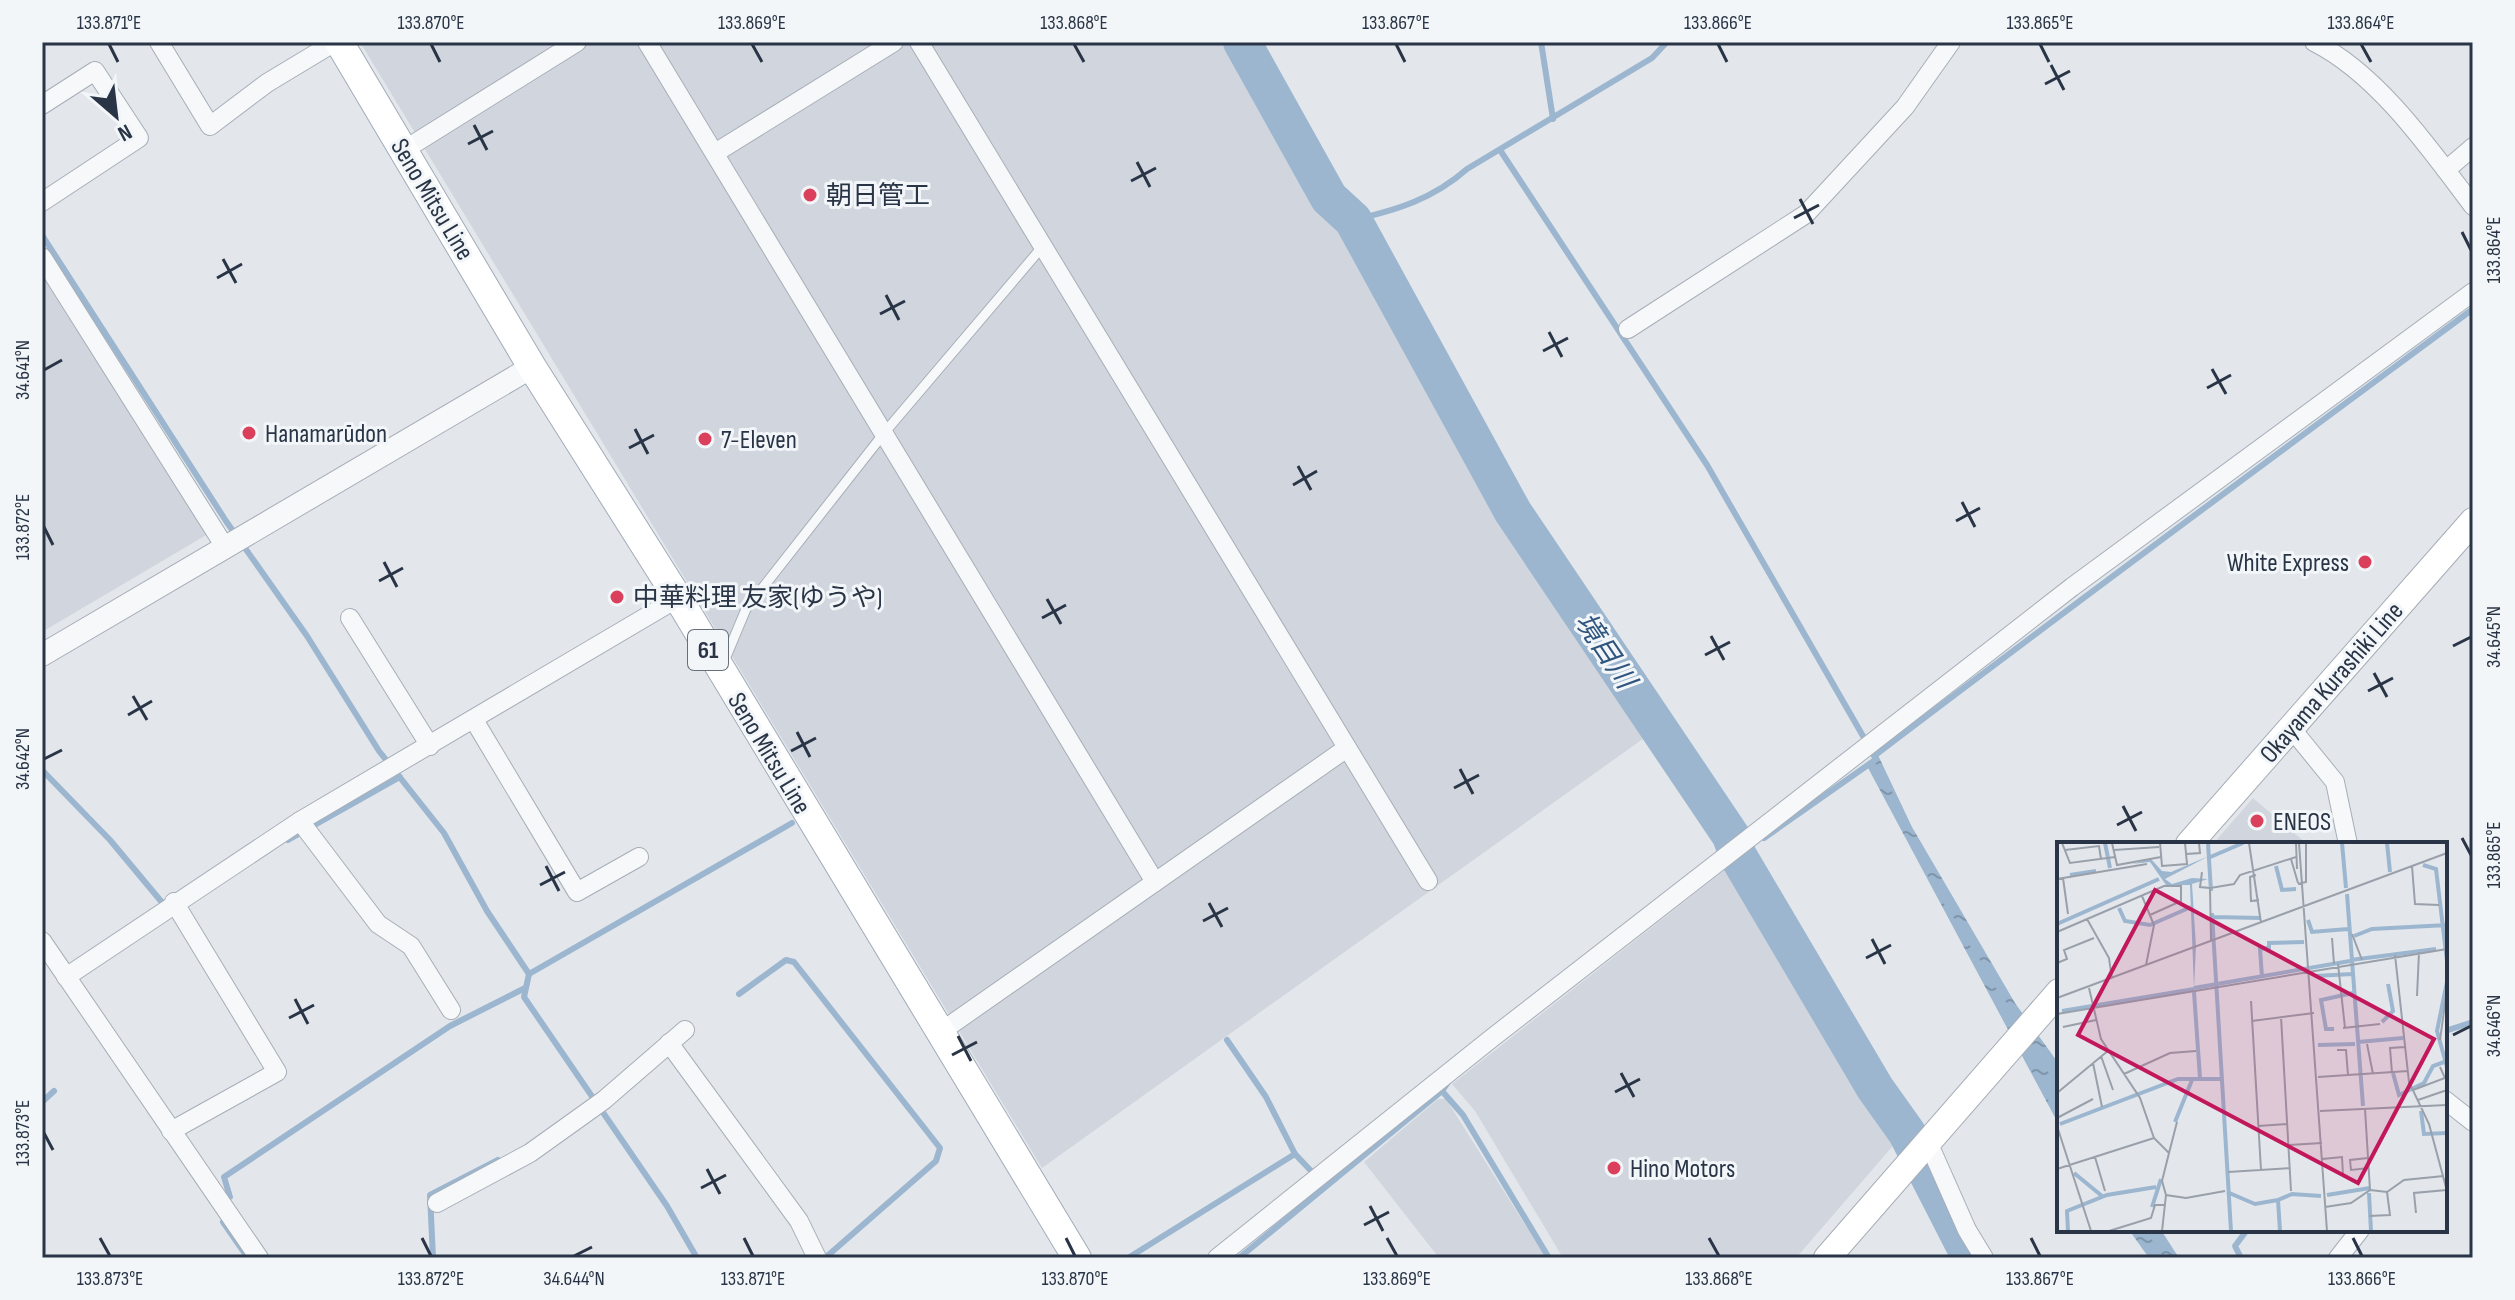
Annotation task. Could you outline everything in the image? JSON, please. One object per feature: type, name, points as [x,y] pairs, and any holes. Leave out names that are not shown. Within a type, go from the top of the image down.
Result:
[{"type":"main road","name":"Seno Mitsu Line","points":[[337,42],[1077,1258]]},
{"type":"main road","name":"Okayama Kurashiki Line","points":[[2191,842],[2473,521]]},
{"type":"main road","points":[[1827,1258],[2057,994]]},
{"type":"street","points":[[159,42],[210,126],[267,83],[337,42]]},
{"type":"street","points":[[404,150],[577,42]]},
{"type":"street","points":[[647,42],[1155,882]]},
{"type":"street","points":[[715,153],[894,42]]},
{"type":"street","points":[[919,42],[1428,881]]},
{"type":"street","points":[[1628,329],[1806,214],[1905,107],[1951,42]]},
{"type":"street","points":[[2314,42],[2342,56],[2366,77],[2473,206]]},
{"type":"street","points":[[42,105],[95,71],[139,138],[42,202]]},
{"type":"street","points":[[2446,170],[2473,147]]},
{"type":"street","points":[[42,257],[234,541]]},
{"type":"street","points":[[1217,1258],[1735,848],[2072,587],[2473,292]]},
{"type":"street","points":[[42,655],[532,367]]},
{"type":"street","points":[[66,977],[305,828],[392,768],[678,598]]},
{"type":"street","points":[[350,618],[430,746]]},
{"type":"street","points":[[474,720],[577,892],[639,857]]},
{"type":"street","points":[[2291,728],[2335,782],[2348,842]]},
{"type":"street","points":[[939,1033],[1347,748]]},
{"type":"street","points":[[305,828],[378,924],[411,946],[451,1010]]},
{"type":"street","points":[[171,1131],[277,1072],[173,909]]},
{"type":"street","points":[[42,941],[259,1258]]},
{"type":"street","points":[[437,1203],[530,1153],[598,1104],[685,1030]]},
{"type":"street","points":[[669,1043],[799,1221],[817,1258]]},
{"type":"street","points":[[2449,1111],[2473,1122]]},
{"type":"street","points":[[1928,1142],[1967,1230],[1984,1258]]},
{"type":"street","points":[[2338,1258],[2358,1232]]},
{"type":"lane","points":[[720,670],[746,609],[885,432],[1043,246]]},
{"type":"shaded area","points":[[360,42],[1233,42],[1327,211],[1335,215],[1348,232],[1435,395],[1647,736],[1042,1168]]},
{"type":"shaded area","points":[[42,276],[208,534],[42,632]]},
{"type":"shaded area","name":"ENEOS","points":[[2253,798],[2305,842],[2215,842]]},
{"type":"shaded area","points":[[1735,862],[1898,1140],[1796,1258],[1563,1258],[1475,1111],[1452,1084]]},
{"type":"shaded area","points":[[1438,1099],[1446,1099],[1546,1258],[1439,1258],[1364,1162]]},
{"type":"water","points":[[1877,753],[1912,827],[2015,1003],[2057,1061],[2057,1121],[1867,766]]},
{"type":"water","points":[[2130,1232],[2162,1232],[2179,1258],[2149,1258]]},
{"type":"waterway","name":"境目川","points":[[1242,42],[1329,198],[1353,220],[1513,512],[1731,836],[1738,856],[1875,1088],[1907,1133],[1971,1258]]},
{"type":"waterway","points":[[1541,42],[1553,119]]},
{"type":"waterway","points":[[1353,220],[1428,196],[1467,169],[1652,58],[1667,42]]},
{"type":"waterway","points":[[1500,150],[1707,465],[1867,743]]},
{"type":"waterway","points":[[42,235],[226,521],[307,636],[379,751],[444,833],[487,911],[529,974],[524,997],[667,1206],[697,1258]]},
{"type":"waterway","points":[[1874,756],[2473,309]]},
{"type":"waterway","points":[[1764,838],[1875,760]]},
{"type":"waterway","points":[[42,770],[110,840],[165,906]]},
{"type":"waterway","points":[[288,840],[400,777]]},
{"type":"waterway","points":[[529,974],[792,823]]},
{"type":"waterway","points":[[739,994],[786,960],[794,962],[940,1148],[936,1161],[825,1258]]},
{"type":"waterway","points":[[230,1197],[224,1177],[450,1026],[525,988]]},
{"type":"waterway","points":[[2447,1030],[2473,1022]]},
{"type":"waterway","points":[[1227,1040],[1266,1097],[1295,1154],[1313,1173]]},
{"type":"waterway","points":[[1239,1258],[1442,1091],[1448,1082]]},
{"type":"waterway","points":[[42,1102],[54,1091]]},
{"type":"waterway","points":[[1442,1091],[1463,1115],[1549,1258]]},
{"type":"waterway","points":[[1128,1258],[1295,1154]]},
{"type":"waterway","points":[[433,1258],[430,1195],[498,1160]]},
{"type":"waterway","points":[[223,1222],[248,1258]]},
{"type":"waterway","points":[[2241,1258],[2235,1246],[2246,1232]]},
{"type":"place","name":"朝日管工","points":[[810,195]]},
{"type":"place","name":"Hanamarūdon","points":[[249,433]]},
{"type":"place","name":"7-Eleven","points":[[705,439]]},
{"type":"place","name":"White Express","points":[[2365,562]]},
{"type":"place","name":"中華料理 友家(ゆうや)","points":[[617,597]]},
{"type":"place","name":"ENEOS","points":[[2257,821]]},
{"type":"place","name":"Hino Motors","points":[[1614,1168]]}]
